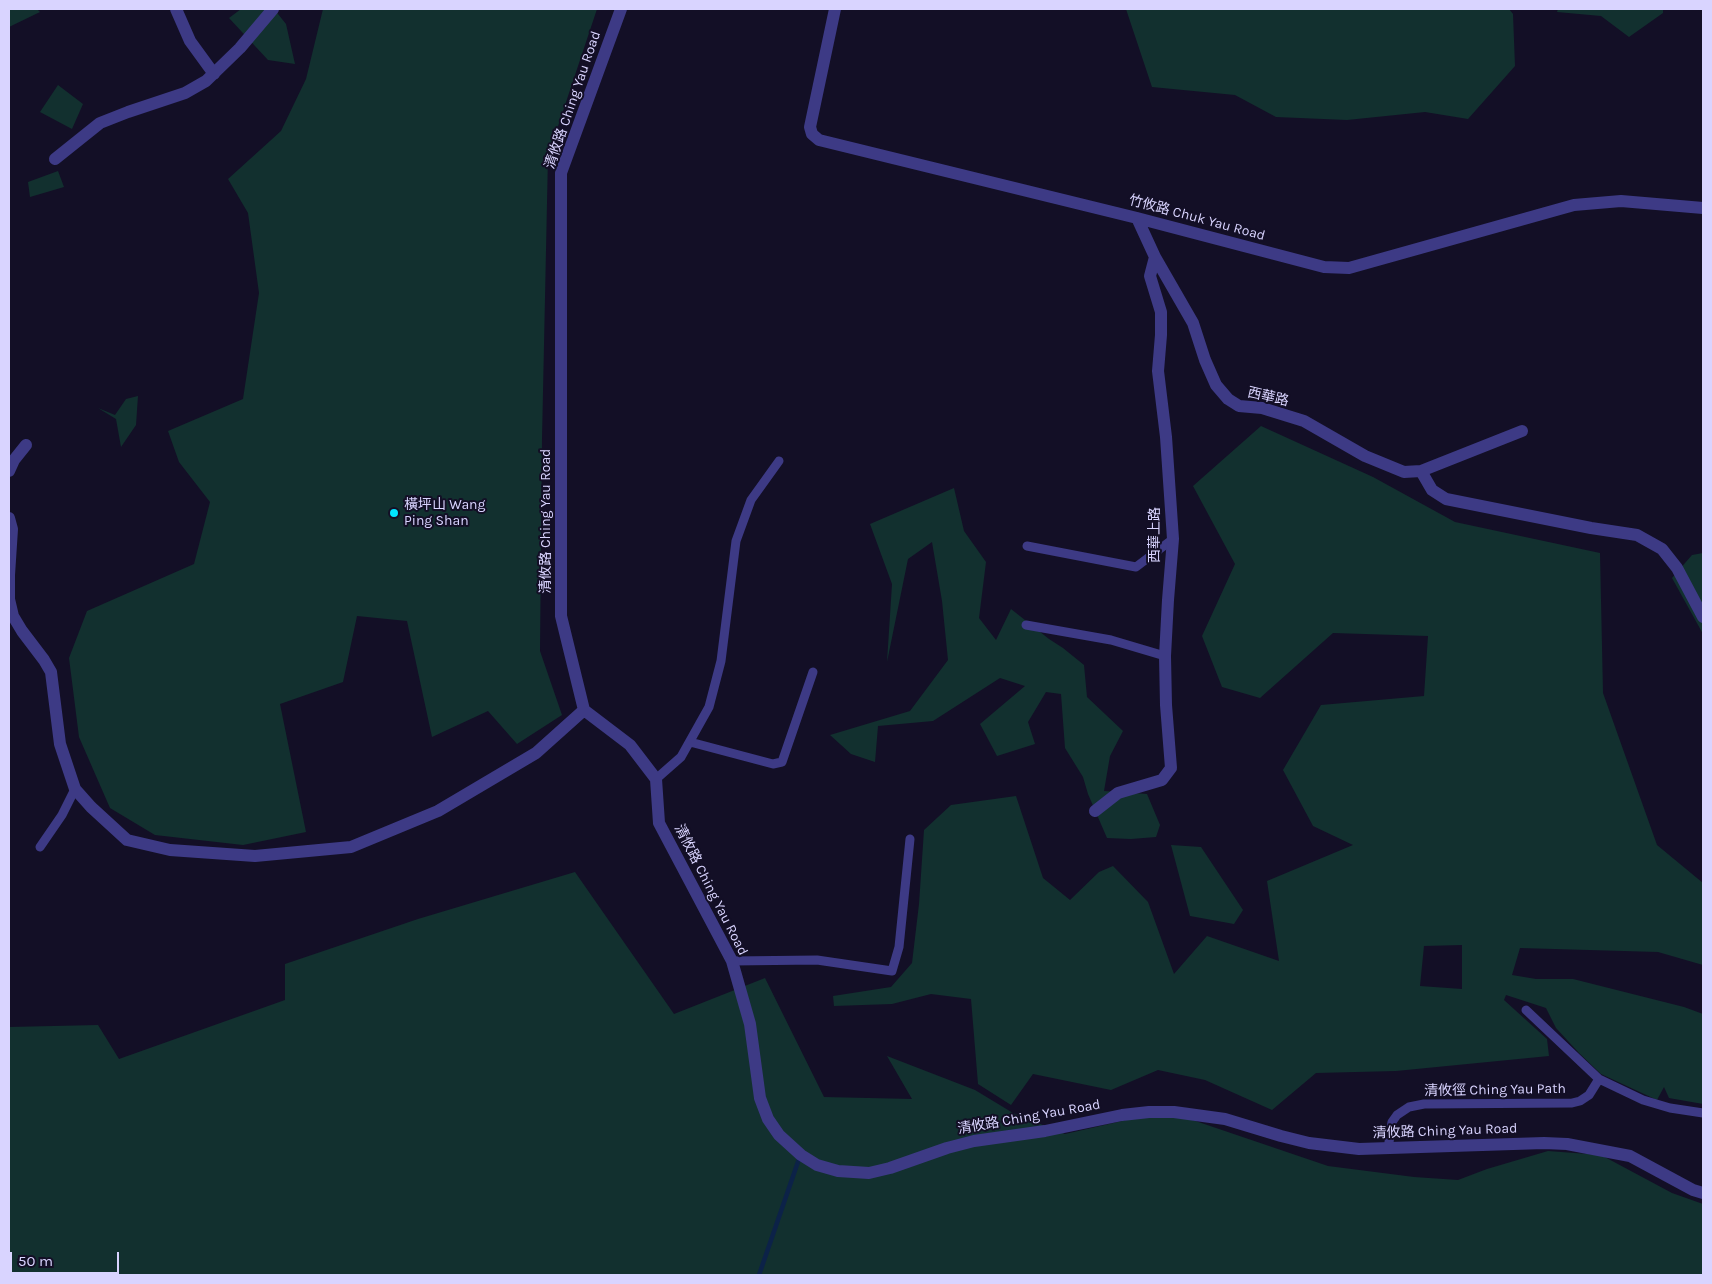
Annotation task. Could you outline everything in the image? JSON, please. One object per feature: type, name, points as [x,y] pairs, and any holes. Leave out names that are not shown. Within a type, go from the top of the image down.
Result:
[{"type":"street","points":[[176,9],[190,41],[214,74]]},
{"type":"street","points":[[55,160],[100,123],[128,112],[164,102],[206,82],[240,48],[273,9]]},
{"type":"street","name":"清攸路 Ching Yau Road","points":[[584,710],[561,616],[561,173],[621,9]]},
{"type":"street","name":"竹攸路 Chuk Yau Road","points":[[835,9],[810,126],[812,134],[819,140],[1137,218],[1324,267],[1349,268],[1574,205],[1621,201],[1703,208]]},
{"type":"street","points":[[1137,218],[1155,257]]},
{"type":"street","name":"西華路","points":[[1155,257],[1193,323],[1205,360],[1216,385],[1228,399],[1239,406],[1262,408],[1304,422],[1365,456],[1404,472],[1421,470],[1522,431]]},
{"type":"street","name":"西華上路","points":[[1095,811],[1118,793],[1162,780],[1171,768],[1166,704],[1165,656],[1173,539],[1166,437],[1158,371],[1162,335],[1160,312],[1150,276],[1155,257]]},
{"type":"street","points":[[9,471],[14,460],[26,445]]},
{"type":"street","points":[[1421,470],[1432,490],[1446,499],[1591,528],[1637,535],[1662,549],[1677,568],[1703,617]]},
{"type":"street","points":[[9,518],[12,529],[9,599],[13,616],[51,672],[60,744],[75,789],[91,807],[127,840],[170,850],[255,856],[351,847],[438,811],[471,792],[536,753],[584,710],[630,745],[656,779]]},
{"type":"street","name":"清攸路 Ching Yau Road","points":[[656,779],[660,824],[732,961],[750,1024],[758,1090],[766,1114],[779,1136],[793,1149],[808,1160],[827,1168],[849,1173],[870,1173],[974,1141],[1045,1131],[1122,1115],[1161,1112],[1213,1116],[1287,1138],[1325,1146],[1359,1149],[1544,1143],[1567,1144],[1630,1156],[1693,1190],[1703,1193]]},
{"type":"lane","points":[[656,779],[681,757],[709,707],[721,661],[736,541],[751,500],[779,461]]},
{"type":"lane","points":[[1027,546],[1136,567],[1173,539]]},
{"type":"lane","points":[[1026,624],[1111,640],[1165,656]]},
{"type":"lane","points":[[690,742],[773,764],[782,762],[813,672]]},
{"type":"lane","points":[[40,846],[62,815],[75,789]]},
{"type":"lane","points":[[732,961],[817,960],[892,971],[899,947],[910,839]]},
{"type":"lane","points":[[1526,1010],[1599,1079],[1643,1100],[1670,1108],[1703,1114]]},
{"type":"lane","name":"清攸徑 Ching Yau Path","points":[[1388,1149],[1392,1122],[1397,1115],[1409,1107],[1424,1104],[1572,1103],[1580,1101],[1589,1095],[1599,1079]]},
{"type":"green space","points":[[9,9],[37,9],[40,12],[9,27]]},
{"type":"green space","points":[[241,9],[274,9],[286,24],[295,64],[268,60],[229,18]]},
{"type":"green space","points":[[323,9],[597,9],[548,156],[540,651],[562,715],[517,744],[488,711],[432,737],[407,621],[357,616],[343,682],[280,704],[306,832],[243,845],[155,835],[110,808],[79,737],[69,658],[87,611],[194,564],[210,502],[179,462],[168,431],[243,399],[259,293],[248,213],[228,179],[281,131],[306,79]]},
{"type":"green space","points":[[1126,9],[1509,9],[1513,14],[1515,66],[1468,119],[1425,112],[1347,120],[1276,117],[1235,95],[1152,87]]},
{"type":"green space","points":[[1558,9],[1663,9],[1663,13],[1629,37],[1601,16],[1557,12]]},
{"type":"green space","points":[[58,85],[83,104],[72,129],[40,112]]},
{"type":"green space","points":[[58,171],[64,187],[30,197],[28,182]]},
{"type":"green space","points":[[138,396],[136,425],[121,447],[116,419],[98,408],[115,415],[126,399]]},
{"type":"green space","points":[[1261,426],[1373,477],[1455,522],[1600,553],[1603,693],[1657,845],[1703,883],[1703,965],[1658,952],[1520,948],[1512,975],[1536,979],[1573,979],[1684,1007],[1703,1014],[1703,1104],[1669,1098],[1664,1087],[1657,1100],[1601,1074],[1556,1028],[1546,1008],[1506,995],[1504,1000],[1547,1039],[1549,1056],[1396,1071],[1316,1073],[1272,1110],[1205,1080],[1158,1070],[1111,1090],[1033,1074],[1011,1105],[978,1084],[971,999],[931,994],[892,1004],[834,1006],[833,996],[891,987],[912,963],[919,904],[924,830],[951,805],[1016,796],[1043,878],[1070,900],[1099,872],[1113,866],[1148,902],[1174,974],[1207,936],[1279,961],[1267,881],[1353,845],[1313,826],[1283,770],[1321,705],[1424,696],[1428,636],[1333,633],[1260,698],[1222,687],[1202,636],[1235,564],[1193,486]],"holes":[[[1462,945],[1462,989],[1420,986],[1424,946]]]},
{"type":"green space","points":[[954,488],[964,531],[986,562],[979,618],[996,640],[1011,609],[1084,665],[1087,697],[1123,731],[1110,756],[1104,791],[1147,794],[1160,825],[1156,837],[1107,838],[1088,794],[1083,777],[1065,748],[1061,694],[1046,692],[1028,722],[1035,744],[997,756],[980,724],[1025,686],[1000,678],[933,721],[878,726],[875,762],[851,754],[830,735],[910,711],[948,660],[942,601],[932,542],[908,559],[887,662],[892,584],[870,524]]},
{"type":"green space","points":[[1703,553],[1703,634],[1672,578],[1692,555]]},
{"type":"green space","points":[[1171,845],[1201,847],[1243,910],[1234,924],[1190,916]]},
{"type":"green space","points":[[575,872],[674,1014],[765,978],[824,1097],[912,1099],[887,1056],[975,1090],[1013,1113],[1065,1134],[1166,1111],[1328,1166],[1414,1177],[1458,1180],[1487,1169],[1548,1151],[1601,1155],[1672,1193],[1703,1204],[1703,1275],[9,1275],[9,1027],[98,1025],[119,1059],[285,1000],[285,964],[418,919]]},
{"type":"waterway","points":[[759,1275],[800,1156]]},
{"type":"place","name":"橫坪山 Wang Ping Shan","points":[[394,513]]}]
